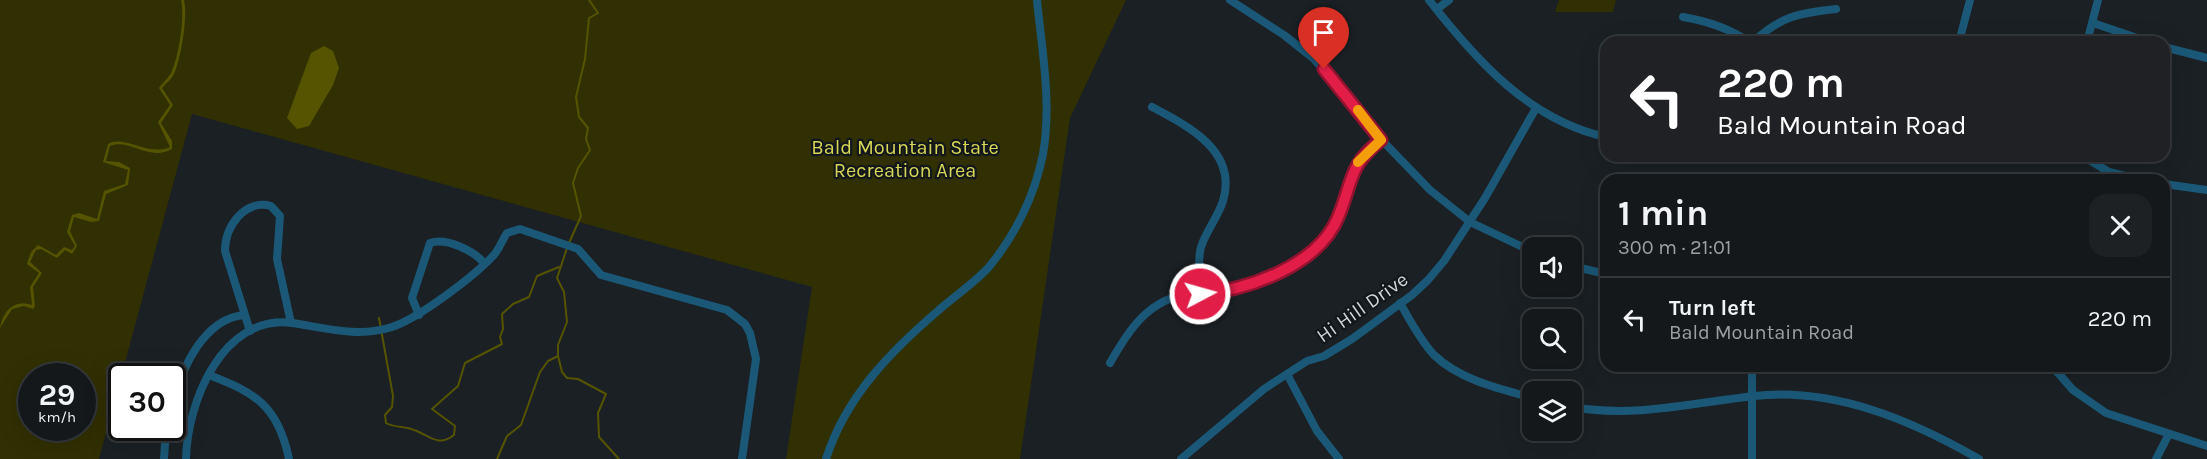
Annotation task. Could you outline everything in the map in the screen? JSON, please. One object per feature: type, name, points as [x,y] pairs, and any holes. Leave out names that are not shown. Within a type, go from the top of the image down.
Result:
[{"type":"street","points":[[826,459],[838,427],[859,392],[903,342],[987,268],[1014,230],[1033,191],[1043,155],[1047,123],[1037,0]]},
{"type":"street","points":[[1230,0],[1277,30],[1313,58],[1381,140],[1430,190],[1470,222],[1522,247]]},
{"type":"street","points":[[1429,0],[1493,75],[1536,108],[1600,136]]},
{"type":"street","points":[[1437,9],[1449,0]]},
{"type":"street","points":[[1961,36],[1970,0]]},
{"type":"street","points":[[2089,36],[2098,0]]},
{"type":"street","points":[[1758,36],[1773,24],[1799,13],[1836,9]]},
{"type":"street","points":[[1683,17],[1706,21],[1741,36]]},
{"type":"street","points":[[2092,23],[2131,36]]},
{"type":"street","points":[[2170,49],[2207,58]]},
{"type":"street","points":[[1152,107],[1197,132],[1210,144],[1222,165],[1226,188],[1224,199],[1200,255],[1200,294]]},
{"type":"street","name":"Hi Hill Drive","points":[[1181,459],[1255,396],[1287,374],[1352,339],[1400,303],[1432,275],[1470,222],[1536,108]]},
{"type":"street","points":[[1110,363],[1125,336],[1153,307],[1180,296],[1255,284],[1291,266],[1317,245],[1334,227],[1357,164],[1381,140]]},
{"type":"street","points":[[2093,162],[2117,174]]},
{"type":"street","points":[[2170,185],[2207,190]]},
{"type":"street","points":[[250,331],[225,242],[233,224],[246,209],[265,205],[276,210],[279,216],[277,259],[291,323]]},
{"type":"street","points":[[186,459],[189,427],[209,375],[219,356],[233,342],[261,327],[291,323],[350,333],[391,327],[419,315],[496,252],[507,233],[520,229],[578,249],[601,275],[706,303],[736,316],[750,333],[756,359],[742,459]]},
{"type":"street","points":[[419,315],[412,298],[430,243],[440,242],[473,252],[484,263]]},
{"type":"street","points":[[1582,268],[1600,273]]},
{"type":"street","points":[[1400,303],[1434,354],[1447,364],[1476,380],[1522,395]]},
{"type":"street","points":[[186,369],[192,354],[205,338],[228,320],[244,315]]},
{"type":"street","points":[[1752,372],[1752,459]]},
{"type":"street","points":[[2058,372],[2087,402],[2106,413],[2168,436],[2207,446]]},
{"type":"street","points":[[1287,374],[1332,457]]},
{"type":"street","points":[[209,375],[241,387],[267,407],[283,434],[289,459]]},
{"type":"street","points":[[1582,408],[1646,411],[1752,396],[1800,395],[1853,403],[1906,421],[1979,459]]},
{"type":"street","points":[[2156,459],[2168,436]]},
{"type":"street","points":[[164,459],[165,441]]},
{"type":"green space","name":"Bald Mountain State Recreation Area","points":[[0,0],[1126,0],[1070,118],[1020,459],[786,459],[812,287],[192,114],[125,363],[108,363],[108,426],[99,459],[0,459]]},
{"type":"green space","points":[[1559,0],[1616,0],[1613,12],[1555,12]]},
{"type":"shaded area","points":[[181,0],[184,0],[185,16],[177,67],[170,80],[162,88],[173,105],[161,123],[172,141],[172,149],[155,153],[124,145],[110,146],[106,161],[119,162],[130,168],[128,185],[106,194],[99,221],[91,222],[74,217],[70,231],[77,246],[72,254],[65,250],[57,258],[41,249],[36,250],[30,262],[42,273],[33,287],[35,306],[33,309],[24,306],[12,309],[0,328],[10,308],[20,304],[32,305],[30,287],[39,273],[27,264],[31,252],[38,245],[56,255],[64,247],[72,250],[75,246],[67,232],[72,215],[79,213],[97,219],[104,191],[125,184],[128,170],[103,162],[108,144],[121,142],[154,149],[170,147],[158,122],[170,105],[159,88],[171,73],[179,47],[182,26]]},
{"type":"shaded area","points":[[324,46],[333,51],[339,68],[333,85],[309,126],[297,129],[287,118],[311,53]]},
{"type":"waterway","points":[[569,243],[581,216],[573,183],[578,168],[590,150],[586,139],[588,128],[579,117],[576,97],[585,59],[589,18],[598,13],[589,0]]},
{"type":"waterway","points":[[567,248],[557,278],[564,292],[567,322],[558,345],[558,356],[562,372],[567,378],[578,379],[606,394],[598,413],[599,437],[619,459]]},
{"type":"waterway","points":[[379,318],[393,396],[392,407],[385,415],[386,423],[411,429],[434,439],[448,439],[454,435],[455,426],[432,409],[458,386],[465,363],[502,344],[500,337],[503,329],[502,314],[513,304],[529,297],[537,276],[559,267]]},
{"type":"waterway","points":[[497,459],[507,436],[521,425],[540,372],[548,361],[558,356]]},
{"type":"slow traffic","points":[[1358,110],[1381,140],[1368,149],[1358,162]]},
{"type":"route","points":[[1200,294],[1235,290],[1272,276],[1291,266],[1327,236],[1334,227],[1349,178],[1368,149],[1381,140],[1324,69]]}]
